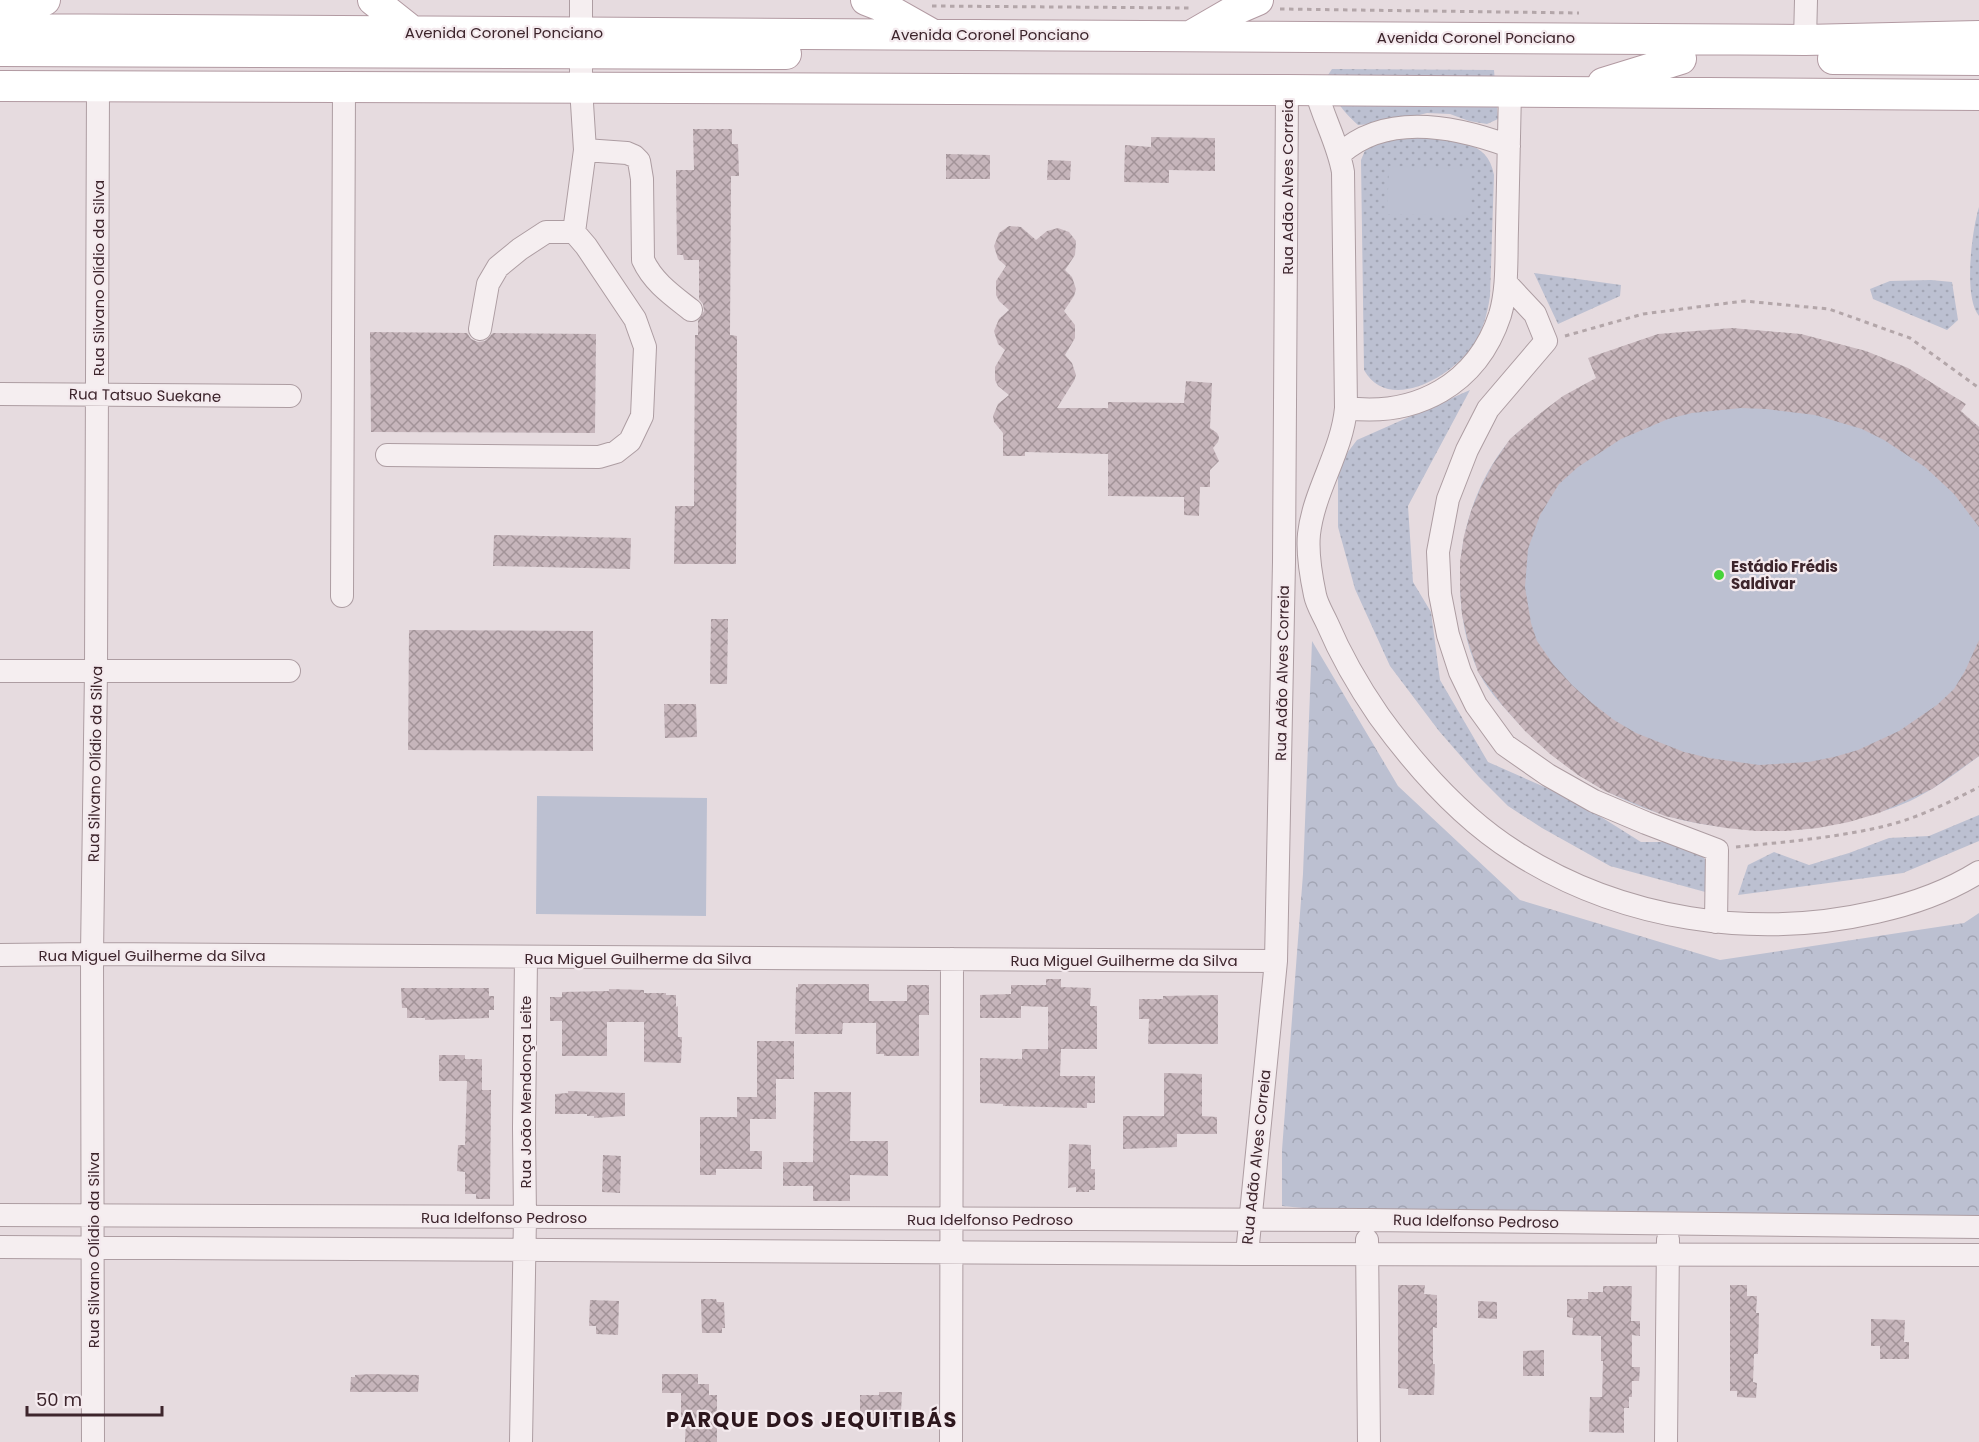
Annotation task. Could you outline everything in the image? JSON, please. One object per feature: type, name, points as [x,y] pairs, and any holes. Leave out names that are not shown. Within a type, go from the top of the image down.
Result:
[{"type":"main road","points":[[0,16],[45,0]]},
{"type":"main road","points":[[374,0],[412,31]]},
{"type":"main road","points":[[866,0],[884,7],[933,34]]},
{"type":"main road","points":[[1191,36],[1237,9],[1258,0]]},
{"type":"main road","name":"Avenida Coronel Ponciano","points":[[0,29],[412,31],[505,43],[933,34],[1805,40],[1979,36]]},
{"type":"main road","points":[[0,51],[293,52],[505,43]]},
{"type":"main road","points":[[581,43],[1681,59],[1979,60]]},
{"type":"main road","points":[[139,86],[293,52]]},
{"type":"main road","points":[[1546,92],[1612,81],[1681,59]]},
{"type":"main road","points":[[0,86],[1302,90],[1979,95]]},
{"type":"street","points":[[387,455],[599,457],[616,452],[630,441],[642,416],[645,347],[635,319],[574,232],[585,150],[581,88],[581,0]]},
{"type":"street","points":[[1805,40],[1806,0]]},
{"type":"street","name":"Rua Silvano Olídio da Silva","points":[[93,1442],[92,954],[98,394],[98,86]]},
{"type":"street","points":[[342,596],[344,87]]},
{"type":"street","points":[[1302,90],[1326,121],[1340,154],[1343,172],[1346,408],[1342,434],[1324,482],[1309,534],[1310,567],[1316,598],[1331,634],[1369,701],[1423,770],[1462,809],[1513,851],[1601,894],[1664,913],[1716,922],[1761,925],[1794,924],[1861,916],[1925,898],[1956,886],[1979,872]]},
{"type":"street","name":"Rua Adão Alves Correia","points":[[1247,1254],[1276,962],[1284,551],[1302,90]]},
{"type":"street","points":[[1346,408],[1364,411],[1404,406],[1430,398],[1453,384],[1477,359],[1487,344],[1500,315],[1506,283],[1510,91]]},
{"type":"street","points":[[1340,154],[1367,135],[1387,129],[1410,127],[1466,132],[1509,146]]},
{"type":"street","points":[[585,150],[627,153],[639,161],[642,179],[643,260],[648,272],[658,284],[691,310]]},
{"type":"street","points":[[480,329],[488,284],[498,267],[546,232],[574,232]]},
{"type":"street","points":[[1506,283],[1535,314],[1546,341],[1488,409],[1467,450],[1448,499],[1438,552],[1440,594],[1448,634],[1460,672],[1476,705],[1505,745],[1548,775],[1594,801],[1717,850],[1716,922]]},
{"type":"street","name":"Rua Tatsuo Suekane","points":[[0,394],[290,396]]},
{"type":"street","points":[[0,671],[289,671]]},
{"type":"street","name":"Rua Miguel Guilherme da Silva","points":[[0,955],[1276,962]]},
{"type":"street","name":"Rua João Mendonça Leite","points":[[521,1442],[526,958]]},
{"type":"street","points":[[951,1442],[952,959]]},
{"type":"street","name":"Rua Idelfonso Pedroso","points":[[0,1215],[1368,1220],[1979,1227]]},
{"type":"street","points":[[1368,1220],[1369,1442]]},
{"type":"street","points":[[1666,1442],[1668,1224]]},
{"type":"street","name":"Rua Idelfonso Pedroso","points":[[0,1247],[1247,1254],[1979,1255]]},
{"type":"path","points":[[1546,341],[1643,314],[1744,301],[1829,309],[1910,338],[1979,388]]},
{"type":"path","points":[[1717,850],[1830,837],[1883,827],[1934,810],[1979,787]]},
{"type":"green space","points":[[1332,69],[1494,70],[1498,119],[1487,124],[1469,121],[1450,114],[1427,113],[1387,123],[1358,125],[1335,97],[1328,75]]},
{"type":"green space","points":[[1426,137],[1468,144],[1477,148],[1491,163],[1494,175],[1490,296],[1481,332],[1474,345],[1459,362],[1446,372],[1417,387],[1402,390],[1387,389],[1374,382],[1364,370],[1361,160],[1366,148],[1392,138]]},
{"type":"green space","points":[[1389,166],[1471,169],[1470,216],[1387,214]]},
{"type":"green space","points":[[1979,207],[1979,316],[1971,294],[1970,263]]},
{"type":"green space","points":[[1534,273],[1621,285],[1620,296],[1558,324]]},
{"type":"green space","points":[[1890,281],[1952,282],[1958,320],[1947,330],[1873,299],[1870,289]]},
{"type":"green space","name":"Estádio Frédis Saldivar","points":[[1620,367],[1942,397],[1979,427],[1979,756],[1944,781],[1907,803],[1880,812],[1750,827],[1723,827],[1662,814],[1633,804],[1605,790],[1554,756],[1509,713],[1481,677],[1472,657],[1464,627],[1460,580],[1462,549],[1468,520],[1478,492],[1492,465],[1513,437],[1560,400]]},
{"type":"green space","points":[[1470,390],[1408,506],[1413,582],[1431,612],[1440,680],[1488,762],[1574,800],[1641,842],[1681,842],[1695,849],[1706,860],[1709,893],[1610,866],[1508,806],[1439,731],[1390,666],[1355,589],[1338,527],[1338,465],[1357,440]]},
{"type":"green space","points":[[1312,641],[1398,786],[1520,900],[1720,960],[1964,923],[1979,913],[1979,1219],[1387,1216],[1282,1206],[1282,1150],[1303,874]]},
{"type":"green space","points":[[537,796],[707,798],[706,916],[536,914]]},
{"type":"green space","points":[[1979,815],[1979,841],[1903,873],[1738,895],[1748,865],[1774,852],[1809,865],[1889,838],[1929,836]]},
{"type":"building","points":[[693,129],[732,129],[732,144],[738,144],[739,176],[731,176],[730,335],[737,336],[736,564],[674,564],[675,506],[694,506],[695,335],[698,335],[698,321],[704,311],[699,299],[699,260],[684,260],[683,255],[677,255],[676,170],[694,170]]},
{"type":"building","points":[[1151,137],[1215,138],[1215,171],[1169,170],[1169,183],[1124,182],[1125,145],[1151,147]]},
{"type":"building","points":[[946,154],[990,155],[990,179],[946,179]]},
{"type":"building","points":[[1048,160],[1071,161],[1070,180],[1047,180]]},
{"type":"building","points":[[1009,226],[1021,227],[1036,240],[1047,231],[1058,228],[1069,232],[1076,241],[1075,255],[1065,270],[1072,277],[1076,289],[1064,311],[1075,325],[1075,338],[1065,355],[1072,363],[1076,375],[1057,408],[1108,408],[1108,402],[1184,403],[1186,381],[1212,383],[1210,428],[1219,437],[1213,448],[1219,461],[1210,470],[1210,487],[1200,487],[1199,516],[1184,515],[1184,497],[1108,496],[1108,454],[1025,452],[1025,456],[1003,456],[1003,433],[994,422],[993,416],[998,404],[1009,395],[998,386],[995,380],[995,367],[1005,350],[998,344],[994,331],[999,319],[1009,310],[996,295],[996,281],[1006,266],[998,259],[994,246],[999,233]]},
{"type":"building","points":[[1732,328],[1801,334],[1866,351],[1908,368],[1966,404],[1961,411],[1979,427],[1979,527],[1954,494],[1925,467],[1884,440],[1862,429],[1815,415],[1766,409],[1741,408],[1692,413],[1668,419],[1621,439],[1578,467],[1559,484],[1540,515],[1528,549],[1525,587],[1531,623],[1537,641],[1553,664],[1572,685],[1614,720],[1636,733],[1684,752],[1759,765],[1809,762],[1834,757],[1858,750],[1899,731],[1937,705],[1954,689],[1979,640],[1979,756],[1932,789],[1879,813],[1849,822],[1787,831],[1726,828],[1665,816],[1605,791],[1550,754],[1525,731],[1478,672],[1468,641],[1462,615],[1460,589],[1460,562],[1464,536],[1481,487],[1510,439],[1563,396],[1596,378],[1588,358],[1658,334]]},
{"type":"building","points":[[370,332],[467,333],[471,339],[478,342],[485,341],[493,333],[596,334],[595,433],[371,432]]},
{"type":"building","points":[[494,535],[631,538],[630,569],[493,566]]},
{"type":"building","points":[[711,619],[728,619],[727,684],[710,684]]},
{"type":"building","points":[[409,630],[593,631],[593,751],[408,750]]},
{"type":"building","points":[[664,704],[696,704],[697,737],[665,738]]},
{"type":"building","points":[[1046,979],[1061,979],[1061,987],[1091,988],[1090,1006],[1097,1006],[1097,1049],[1048,1049],[1048,1007],[1021,1006],[1021,1018],[980,1018],[980,995],[1011,994],[1011,985],[1046,985]]},
{"type":"building","points":[[798,984],[869,984],[869,1001],[907,1001],[907,985],[929,985],[929,1015],[919,1015],[919,1056],[876,1054],[876,1023],[843,1023],[842,1034],[795,1034],[796,987]]},
{"type":"building","points":[[401,988],[489,988],[489,996],[494,996],[494,1010],[489,1010],[489,1018],[425,1020],[425,1018],[407,1018],[407,1008],[402,1008]]},
{"type":"building","points":[[609,989],[644,990],[644,993],[676,995],[678,1037],[682,1037],[681,1063],[644,1062],[644,1022],[607,1022],[607,1056],[562,1056],[562,1021],[550,1021],[550,997],[562,997],[562,992],[609,991]]},
{"type":"building","points":[[1218,995],[1218,1044],[1148,1044],[1149,1019],[1139,1019],[1139,999]]},
{"type":"building","points":[[757,1041],[794,1041],[794,1079],[776,1079],[776,1119],[750,1119],[750,1151],[762,1151],[762,1169],[716,1169],[716,1175],[700,1175],[700,1117],[737,1117],[737,1097],[757,1097]]},
{"type":"building","points":[[1022,1049],[1061,1049],[1060,1076],[1095,1076],[1095,1103],[1087,1103],[1087,1108],[1003,1106],[1003,1104],[980,1103],[980,1058],[1022,1059]]},
{"type":"building","points":[[439,1055],[465,1055],[465,1059],[482,1059],[482,1090],[491,1090],[490,1199],[476,1199],[476,1194],[465,1194],[465,1172],[457,1171],[458,1145],[465,1145],[467,1081],[439,1081]]},
{"type":"building","points":[[1164,1073],[1202,1074],[1202,1116],[1217,1117],[1217,1134],[1177,1134],[1177,1147],[1123,1149],[1123,1116],[1164,1116]]},
{"type":"building","points":[[568,1091],[625,1093],[625,1116],[594,1118],[587,1114],[555,1114],[555,1094],[568,1093]]},
{"type":"building","points":[[814,1092],[851,1092],[850,1141],[888,1141],[888,1176],[850,1175],[850,1201],[813,1201],[813,1186],[783,1186],[783,1162],[813,1162]]},
{"type":"building","points":[[1069,1144],[1091,1145],[1091,1169],[1095,1169],[1095,1190],[1076,1192],[1076,1187],[1068,1188]]},
{"type":"building","points":[[603,1155],[621,1156],[620,1193],[602,1192]]},
{"type":"building","points":[[1398,1285],[1425,1285],[1424,1294],[1437,1295],[1437,1328],[1433,1327],[1434,1395],[1408,1395],[1408,1389],[1398,1388]]},
{"type":"building","points":[[1730,1285],[1747,1285],[1747,1296],[1757,1296],[1758,1354],[1754,1354],[1753,1382],[1757,1383],[1756,1398],[1737,1397],[1737,1391],[1730,1391]]},
{"type":"building","points":[[1603,1286],[1632,1286],[1631,1321],[1640,1321],[1640,1336],[1632,1335],[1632,1367],[1640,1367],[1639,1381],[1632,1381],[1629,1408],[1624,1408],[1624,1433],[1589,1432],[1590,1397],[1602,1397],[1601,1336],[1572,1335],[1573,1318],[1567,1317],[1567,1299],[1588,1299],[1588,1292],[1603,1292]]},
{"type":"building","points":[[701,1299],[716,1299],[717,1302],[724,1302],[725,1328],[722,1328],[722,1333],[702,1333]]},
{"type":"building","points":[[590,1300],[619,1301],[618,1335],[596,1334],[596,1326],[589,1326]]},
{"type":"building","points":[[1478,1301],[1497,1302],[1497,1319],[1478,1318]]},
{"type":"building","points":[[1871,1319],[1905,1320],[1904,1342],[1909,1342],[1909,1359],[1880,1359],[1880,1346],[1871,1346]]},
{"type":"building","points":[[1544,1350],[1544,1376],[1523,1376],[1523,1351]]},
{"type":"building","points":[[371,1374],[419,1375],[418,1392],[350,1392],[351,1377]]},
{"type":"building","points":[[662,1374],[698,1374],[698,1384],[709,1384],[709,1395],[717,1395],[717,1442],[685,1442],[686,1417],[681,1417],[681,1393],[662,1393]]},
{"type":"building","points":[[879,1392],[902,1392],[901,1411],[897,1411],[890,1420],[860,1419],[860,1395],[879,1395]]},
{"type":"place","name":"Estádio Frédis Saldivar","points":[[1719,575]]},
{"type":"district","name":"PARQUE DOS JEQUITIBÁS","points":[[812,1419]]}]
